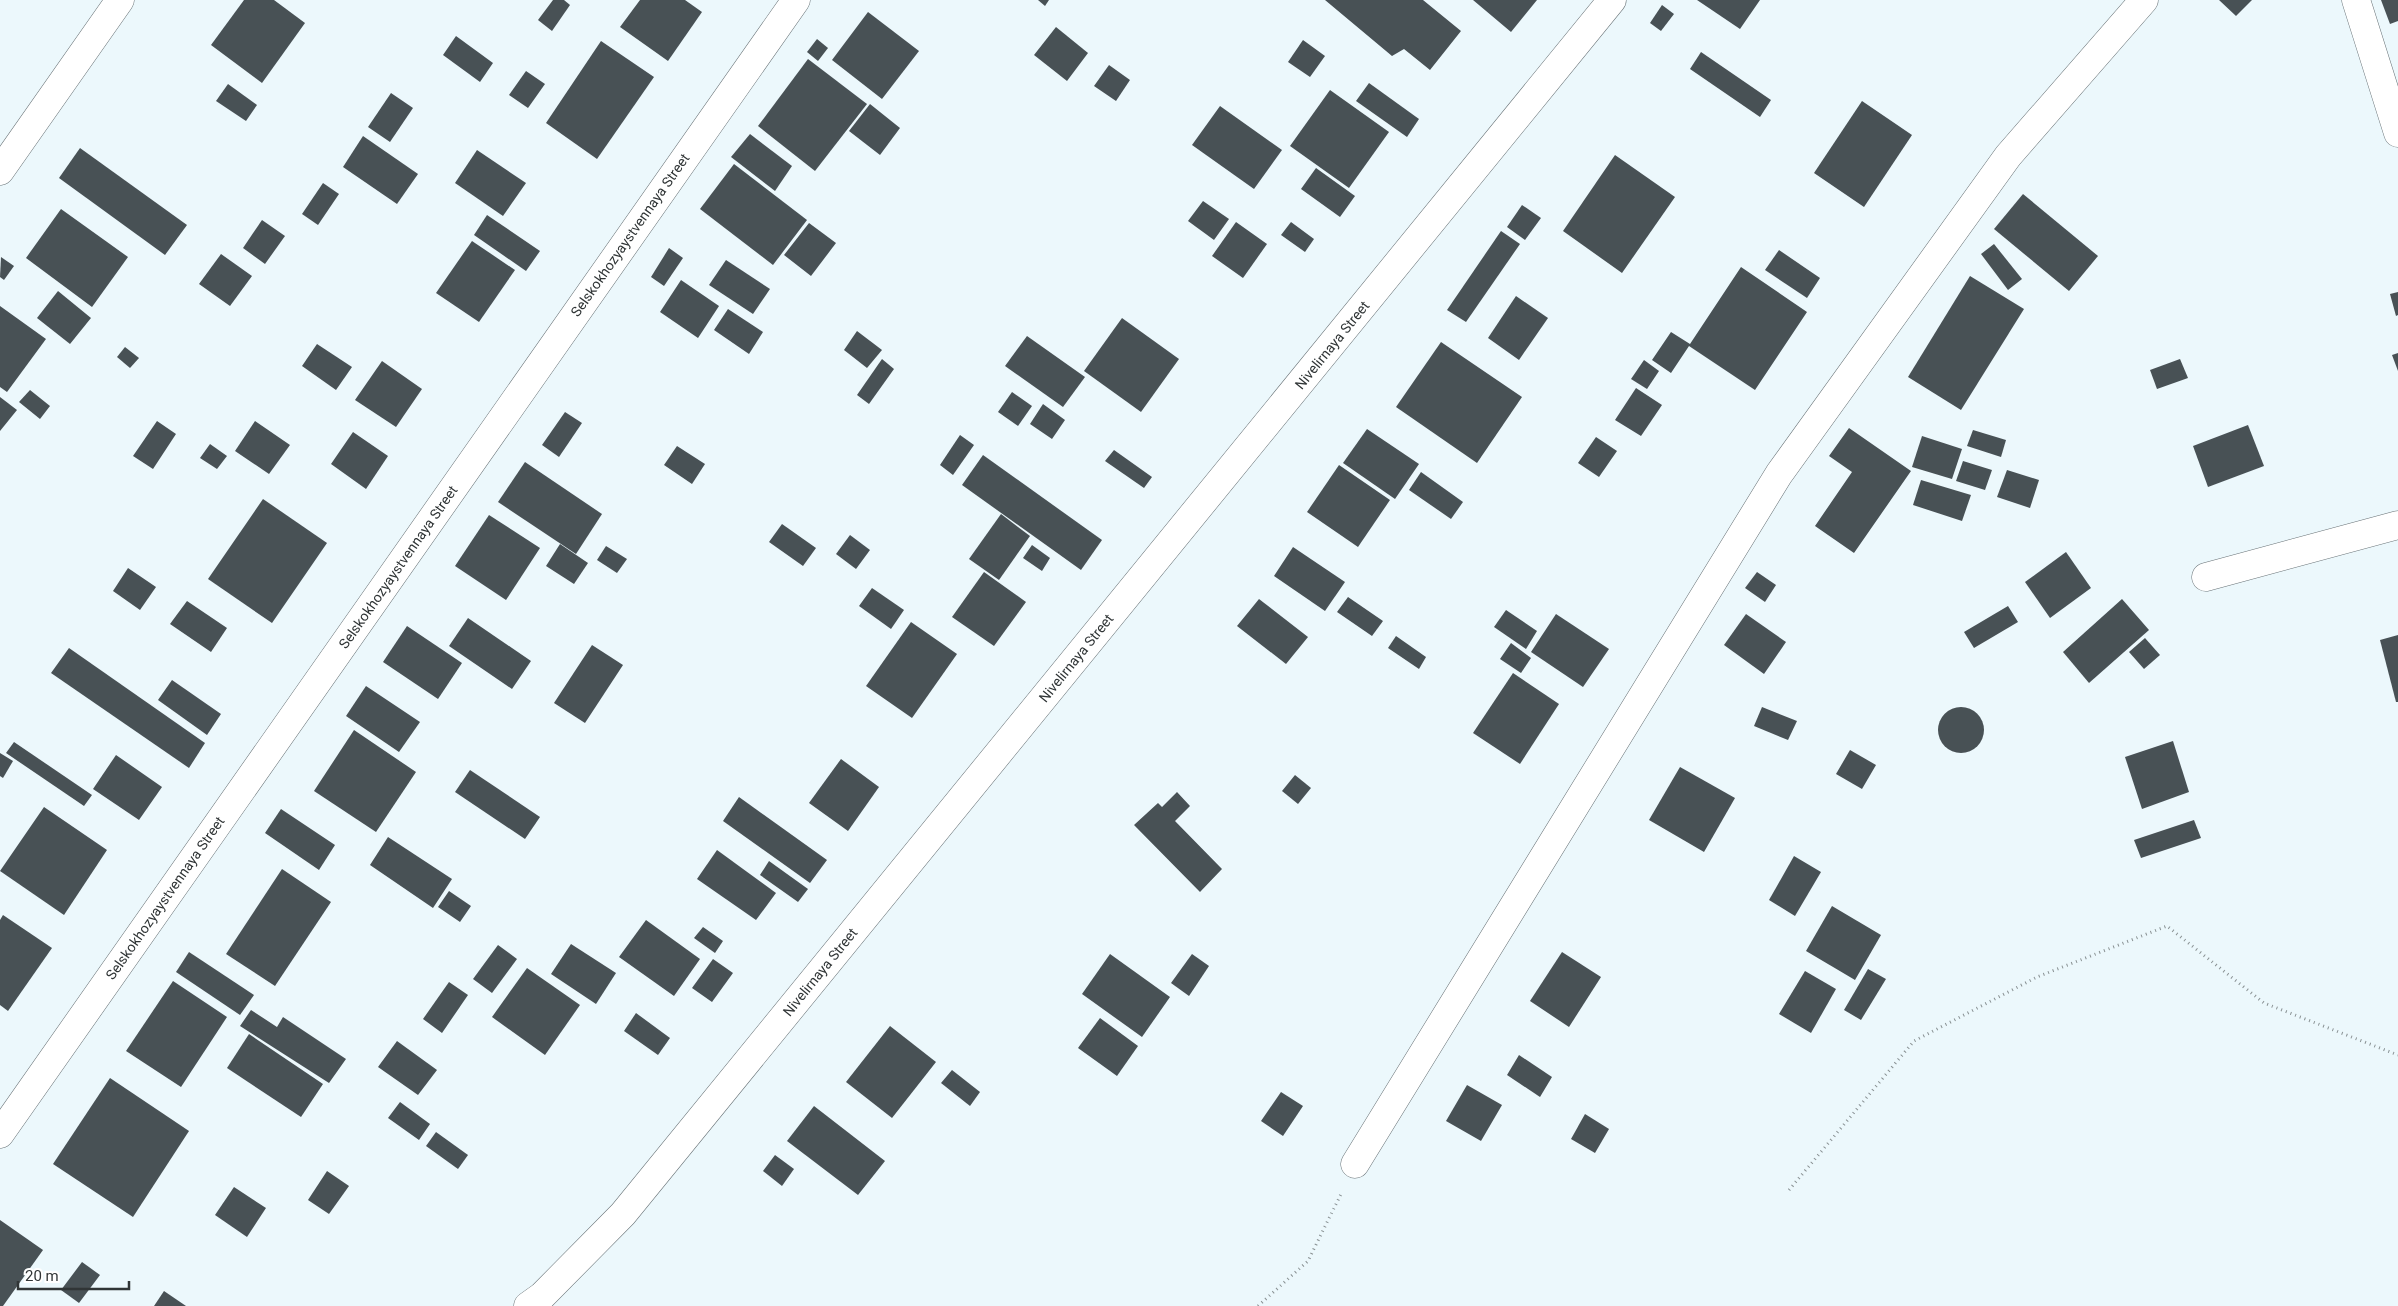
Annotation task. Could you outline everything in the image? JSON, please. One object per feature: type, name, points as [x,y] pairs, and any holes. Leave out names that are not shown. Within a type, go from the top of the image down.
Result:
[{"type":"street","points":[[0,171],[120,0]]},
{"type":"street","name":"Selskokhozyaystvennaya Street","points":[[0,1134],[796,0]]},
{"type":"street","name":"Nivelirnaya Street","points":[[528,1306],[542,1296],[622,1214],[1612,0]]},
{"type":"street","points":[[1355,1164],[1779,474],[2008,156],[2144,0]]},
{"type":"street","points":[[2356,0],[2398,134]]},
{"type":"street","points":[[2206,577],[2398,525]]},
{"type":"path","points":[[1789,1190],[1914,1041],[2037,977],[2167,926],[2264,1003],[2398,1055]]},
{"type":"path","points":[[1258,1306],[1308,1261],[1355,1164]]},
{"type":"building","points":[[244,0],[274,0],[305,23],[262,83],[211,45]]},
{"type":"building","points":[[553,0],[564,0],[570,5],[552,31],[538,20]]},
{"type":"building","points":[[640,0],[685,0],[702,12],[668,61],[620,27]]},
{"type":"building","points":[[1038,0],[1049,0],[1045,6]]},
{"type":"building","points":[[1325,0],[1423,0],[1461,31],[1430,70],[1404,49],[1392,56]]},
{"type":"building","points":[[1473,0],[1537,0],[1511,32]]},
{"type":"building","points":[[1697,0],[1760,0],[1740,29]]},
{"type":"building","points":[[2219,0],[2252,0],[2236,16]]},
{"type":"building","points":[[2381,0],[2398,0],[2398,21],[2390,24]]},
{"type":"building","points":[[1662,5],[1674,14],[1661,31],[1650,23]]},
{"type":"building","points":[[868,12],[919,51],[882,99],[832,60]]},
{"type":"building","points":[[1056,27],[1088,53],[1067,81],[1034,55]]},
{"type":"building","points":[[456,36],[493,63],[480,82],[443,55]]},
{"type":"building","points":[[817,39],[828,48],[818,61],[807,52]]},
{"type":"building","points":[[1303,40],[1325,56],[1310,77],[1288,62]]},
{"type":"building","points":[[601,41],[654,77],[597,159],[546,123]]},
{"type":"building","points":[[1701,52],[1771,100],[1760,117],[1690,69]]},
{"type":"building","points":[[808,59],[867,104],[815,171],[758,126]]},
{"type":"building","points":[[1109,65],[1130,80],[1116,101],[1094,86]]},
{"type":"building","points":[[526,71],[545,84],[528,108],[509,95]]},
{"type":"building","points":[[1369,83],[1419,119],[1407,137],[1356,101]]},
{"type":"building","points":[[228,84],[257,105],[246,121],[216,101]]},
{"type":"building","points":[[1330,90],[1389,132],[1349,188],[1290,146]]},
{"type":"building","points":[[391,93],[413,108],[390,142],[368,127]]},
{"type":"building","points":[[1862,101],[1912,135],[1864,207],[1814,173]]},
{"type":"building","points":[[870,104],[900,128],[880,155],[849,131]]},
{"type":"building","points":[[1220,106],[1282,150],[1254,189],[1192,145]]},
{"type":"building","points":[[750,134],[792,166],[775,191],[731,157]]},
{"type":"building","points":[[363,136],[418,174],[397,204],[343,167]]},
{"type":"building","points":[[80,148],[187,225],[165,255],[59,178]]},
{"type":"building","points":[[477,150],[526,183],[503,216],[455,183]]},
{"type":"building","points":[[1615,155],[1675,197],[1622,273],[1563,231]]},
{"type":"building","points":[[734,164],[807,220],[773,265],[700,209]]},
{"type":"building","points":[[1316,168],[1355,196],[1340,217],[1301,189]]},
{"type":"building","points":[[323,183],[339,194],[318,225],[302,214]]},
{"type":"building","points":[[2023,194],[2098,256],[2069,291],[1994,229]]},
{"type":"building","points":[[1203,201],[1229,219],[1214,240],[1188,221]]},
{"type":"building","points":[[1522,205],[1541,218],[1525,240],[1507,227]]},
{"type":"building","points":[[61,209],[128,257],[92,307],[26,258]]},
{"type":"building","points":[[487,215],[540,251],[526,271],[474,235]]},
{"type":"building","points":[[262,220],[285,236],[265,264],[243,248]]},
{"type":"building","points":[[1236,222],[1267,244],[1243,278],[1212,256]]},
{"type":"building","points":[[1291,222],[1314,239],[1305,252],[1281,235]]},
{"type":"building","points":[[809,223],[836,243],[811,276],[784,255]]},
{"type":"building","points":[[1501,231],[1520,244],[1466,322],[1447,310]]},
{"type":"building","points":[[472,241],[515,270],[479,322],[436,293]]},
{"type":"building","points":[[1994,244],[2022,279],[2008,290],[1981,254]]},
{"type":"building","points":[[669,248],[683,258],[664,286],[651,277]]},
{"type":"building","points":[[1779,250],[1820,278],[1807,298],[1765,270]]},
{"type":"building","points":[[221,254],[252,276],[230,306],[199,284]]},
{"type":"building","points":[[1,257],[14,266],[4,280],[0,277]]},
{"type":"building","points":[[726,260],[770,289],[753,314],[709,285]]},
{"type":"building","points":[[1741,267],[1807,312],[1755,390],[1689,346],[1671,373],[1652,360],[1671,332],[1690,344]]},
{"type":"building","points":[[1970,276],[2024,309],[1961,410],[1908,377]]},
{"type":"building","points":[[681,280],[719,306],[698,338],[660,312]]},
{"type":"building","points":[[58,291],[91,318],[70,344],[37,318]]},
{"type":"building","points":[[2398,292],[2398,315],[2396,316],[2390,294]]},
{"type":"building","points":[[1516,296],[1548,318],[1519,360],[1488,338]]},
{"type":"building","points":[[0,306],[46,339],[7,392],[0,387]]},
{"type":"building","points":[[728,309],[763,332],[749,354],[714,330]]},
{"type":"building","points":[[1122,318],[1179,359],[1141,412],[1084,371]]},
{"type":"building","points":[[857,331],[882,350],[867,368],[844,350]]},
{"type":"building","points":[[1027,336],[1085,377],[1063,407],[1005,366]]},
{"type":"building","points":[[1441,342],[1522,397],[1477,463],[1396,407]]},
{"type":"building","points":[[317,344],[352,367],[336,390],[302,366]]},
{"type":"building","points":[[125,347],[139,358],[130,368],[117,357]]},
{"type":"building","points":[[2398,353],[2398,371],[2392,355]]},
{"type":"building","points":[[882,359],[894,369],[869,404],[857,395]]},
{"type":"building","points":[[2180,359],[2188,378],[2157,389],[2150,370]]},
{"type":"building","points":[[1644,360],[1659,371],[1647,389],[1631,379]]},
{"type":"building","points":[[382,361],[422,389],[396,427],[355,400]]},
{"type":"building","points":[[1636,388],[1662,405],[1641,436],[1615,420]]},
{"type":"building","points":[[30,390],[50,406],[40,419],[19,402]]},
{"type":"building","points":[[1012,392],[1032,406],[1018,426],[998,412]]},
{"type":"building","points":[[0,397],[17,410],[0,431]]},
{"type":"building","points":[[1043,404],[1065,420],[1052,439],[1030,424]]},
{"type":"building","points":[[565,412],[582,423],[559,457],[542,445]]},
{"type":"building","points":[[157,421],[176,434],[153,469],[133,456]]},
{"type":"building","points":[[255,421],[290,445],[269,474],[235,451]]},
{"type":"building","points":[[2248,425],[2264,466],[2208,487],[2193,446]]},
{"type":"building","points":[[1849,428],[1911,471],[1854,553],[1815,526],[1852,472],[1829,456]]},
{"type":"building","points":[[1367,429],[1419,464],[1395,499],[1343,463]]},
{"type":"building","points":[[1973,430],[2006,440],[2001,457],[1967,446]]},
{"type":"building","points":[[353,432],[388,456],[366,489],[331,464]]},
{"type":"building","points":[[960,435],[974,445],[953,475],[940,465]]},
{"type":"building","points":[[1922,436],[1962,449],[1952,479],[1912,467]]},
{"type":"building","points":[[1596,437],[1617,451],[1599,477],[1578,463]]},
{"type":"building","points":[[210,444],[227,456],[217,469],[200,458]]},
{"type":"building","points":[[677,446],[705,464],[692,484],[664,465]]},
{"type":"building","points":[[1114,450],[1152,477],[1144,488],[1105,461]]},
{"type":"building","points":[[983,455],[1102,540],[1081,570],[962,485]]},
{"type":"building","points":[[1963,461],[1992,470],[1985,490],[1956,481]]},
{"type":"building","points":[[525,462],[602,514],[576,554],[498,502]]},
{"type":"building","points":[[1339,465],[1390,500],[1358,547],[1307,512]]},
{"type":"building","points":[[2007,470],[2039,480],[2030,508],[1997,497]]},
{"type":"building","points":[[1421,472],[1463,502],[1451,519],[1409,490]]},
{"type":"building","points":[[1921,480],[1971,495],[1962,521],[1913,505]]},
{"type":"building","points":[[263,499],[327,543],[272,623],[208,579]]},
{"type":"building","points":[[1001,514],[1030,536],[999,580],[969,559]]},
{"type":"building","points":[[489,515],[540,548],[506,600],[455,566]]},
{"type":"building","points":[[782,524],[816,548],[803,566],[769,542]]},
{"type":"building","points":[[850,535],[870,550],[856,569],[836,554]]},
{"type":"building","points":[[560,544],[588,563],[574,584],[546,566]]},
{"type":"building","points":[[1032,545],[1050,558],[1042,571],[1023,558]]},
{"type":"building","points":[[606,546],[627,559],[617,573],[597,560]]},
{"type":"building","points":[[1293,547],[1345,582],[1325,611],[1274,576]]},
{"type":"building","points":[[2066,552],[2091,588],[2050,618],[2025,582]]},
{"type":"building","points":[[128,568],[156,587],[140,610],[113,591]]},
{"type":"building","points":[[984,572],[1026,602],[994,646],[952,617]]},
{"type":"building","points":[[1757,572],[1776,585],[1765,602],[1745,588]]},
{"type":"building","points":[[872,588],[904,610],[891,629],[859,606]]},
{"type":"building","points":[[1348,597],[1383,621],[1372,636],[1337,612]]},
{"type":"building","points":[[1259,599],[1308,637],[1286,664],[1237,626]]},
{"type":"building","points":[[2122,599],[2149,630],[2089,683],[2063,652]]},
{"type":"building","points":[[187,601],[227,628],[211,652],[170,624]]},
{"type":"building","points":[[2008,606],[2018,622],[1974,648],[1964,632]]},
{"type":"building","points":[[1506,610],[1537,631],[1526,649],[1494,627]]},
{"type":"building","points":[[1556,614],[1609,649],[1583,687],[1531,652]]},
{"type":"building","points":[[1746,614],[1786,642],[1764,674],[1724,645]]},
{"type":"building","points":[[468,618],[531,661],[512,689],[449,646]]},
{"type":"building","points":[[911,622],[957,654],[912,718],[866,686]]},
{"type":"building","points":[[407,626],[462,663],[438,699],[383,662]]},
{"type":"building","points":[[2398,635],[2398,702],[2396,702],[2380,640]]},
{"type":"building","points":[[1396,636],[1426,657],[1419,669],[1388,648]]},
{"type":"building","points":[[2145,638],[2160,655],[2144,669],[2129,652]]},
{"type":"building","points":[[1511,643],[1531,658],[1521,673],[1500,659]]},
{"type":"building","points":[[592,645],[623,665],[585,723],[554,703]]},
{"type":"building","points":[[69,648],[205,743],[189,768],[51,673]]},
{"type":"building","points":[[1513,673],[1559,704],[1520,764],[1473,733]]},
{"type":"building","points":[[172,680],[221,714],[207,735],[158,700]]},
{"type":"building","points":[[366,686],[420,722],[399,752],[346,716]]},
{"type":"building","points":[[1762,707],[1797,721],[1788,740],[1754,726]]},
{"type":"building","points":[[1961,707],[1974,711],[1980,717],[1984,730],[1980,743],[1974,749],[1961,753],[1948,749],[1942,743],[1938,730],[1942,717],[1948,711]]},
{"type":"building","points":[[354,730],[416,772],[376,832],[314,791]]},
{"type":"building","points":[[2173,741],[2189,792],[2142,809],[2125,757]]},
{"type":"building","points":[[14,742],[92,795],[84,806],[6,753]]},
{"type":"building","points":[[1850,750],[1876,765],[1862,789],[1836,774]]},
{"type":"building","points":[[0,753],[13,761],[3,778],[0,776]]},
{"type":"building","points":[[116,755],[162,787],[139,820],[93,789]]},
{"type":"building","points":[[841,759],[879,787],[848,831],[809,803]]},
{"type":"building","points":[[1680,767],[1735,798],[1704,852],[1649,820]]},
{"type":"building","points":[[470,770],[540,817],[525,839],[455,792]]},
{"type":"building","points":[[1295,775],[1311,788],[1298,804],[1282,791]]},
{"type":"building","points":[[1177,792],[1190,806],[1175,821],[1222,869],[1200,892],[1134,825],[1158,803],[1162,807]]},
{"type":"building","points":[[739,797],[827,860],[810,883],[723,821]]},
{"type":"building","points":[[44,807],[107,850],[64,915],[0,871]]},
{"type":"building","points":[[281,809],[335,845],[319,870],[265,833]]},
{"type":"building","points":[[2194,820],[2201,838],[2141,858],[2134,840]]},
{"type":"building","points":[[388,837],[452,879],[433,908],[370,865]]},
{"type":"building","points":[[717,850],[776,893],[756,920],[697,879]]},
{"type":"building","points":[[1794,856],[1821,872],[1795,916],[1769,900]]},
{"type":"building","points":[[769,861],[808,889],[798,902],[760,875]]},
{"type":"building","points":[[282,869],[331,902],[275,986],[226,954]]},
{"type":"building","points":[[449,891],[471,906],[460,922],[438,907]]},
{"type":"building","points":[[1832,906],[1881,935],[1855,980],[1806,951]]},
{"type":"building","points":[[3,915],[52,948],[8,1011],[0,1005],[0,920]]},
{"type":"building","points":[[646,920],[700,959],[674,996],[619,957]]},
{"type":"building","points":[[703,927],[723,941],[715,953],[694,938]]},
{"type":"building","points":[[571,944],[616,973],[596,1004],[551,974]]},
{"type":"building","points":[[498,945],[517,959],[492,993],[473,979]]},
{"type":"building","points":[[189,952],[254,995],[240,1015],[176,972]]},
{"type":"building","points":[[1562,952],[1601,977],[1569,1027],[1530,1001]]},
{"type":"building","points":[[1110,954],[1170,997],[1142,1037],[1082,994]]},
{"type":"building","points":[[1192,954],[1209,966],[1189,996],[1171,983]]},
{"type":"building","points":[[713,959],[733,973],[712,1002],[692,988]]},
{"type":"building","points":[[527,968],[580,1005],[545,1055],[492,1017]]},
{"type":"building","points":[[1868,969],[1886,979],[1861,1020],[1844,1010]]},
{"type":"building","points":[[1805,971],[1836,989],[1811,1033],[1779,1014]]},
{"type":"building","points":[[173,981],[227,1017],[181,1087],[126,1051]]},
{"type":"building","points":[[449,982],[468,995],[442,1033],[423,1019]]},
{"type":"building","points":[[251,1010],[277,1027],[283,1017],[346,1059],[329,1083],[240,1026]]},
{"type":"building","points":[[636,1013],[670,1038],[658,1055],[624,1031]]},
{"type":"building","points":[[1100,1018],[1138,1046],[1117,1076],[1078,1048]]},
{"type":"building","points":[[890,1026],[936,1062],[892,1118],[846,1082]]},
{"type":"building","points":[[249,1034],[323,1084],[301,1117],[227,1068]]},
{"type":"building","points":[[397,1041],[437,1070],[418,1095],[378,1067]]},
{"type":"building","points":[[1519,1055],[1552,1077],[1540,1097],[1507,1075]]},
{"type":"building","points":[[952,1070],[980,1092],[970,1106],[941,1083]]},
{"type":"building","points":[[110,1078],[189,1131],[133,1217],[53,1164]]},
{"type":"building","points":[[1467,1085],[1502,1105],[1481,1141],[1446,1121]]},
{"type":"building","points":[[1281,1092],[1303,1106],[1283,1136],[1261,1121]]},
{"type":"building","points":[[400,1102],[430,1124],[419,1140],[388,1118]]},
{"type":"building","points":[[814,1106],[885,1161],[858,1195],[787,1141]]},
{"type":"building","points":[[1585,1114],[1609,1129],[1595,1153],[1571,1139]]},
{"type":"building","points":[[436,1132],[468,1155],[458,1169],[426,1146]]},
{"type":"building","points":[[775,1155],[794,1169],[782,1186],[763,1171]]},
{"type":"building","points":[[327,1171],[349,1186],[329,1214],[308,1200]]},
{"type":"building","points":[[234,1187],[266,1208],[247,1237],[215,1215]]},
{"type":"building","points":[[0,1220],[43,1250],[3,1306],[0,1306]]},
{"type":"building","points":[[82,1262],[100,1275],[79,1303],[61,1290]]},
{"type":"building","points":[[164,1291],[186,1306],[154,1306]]}]
